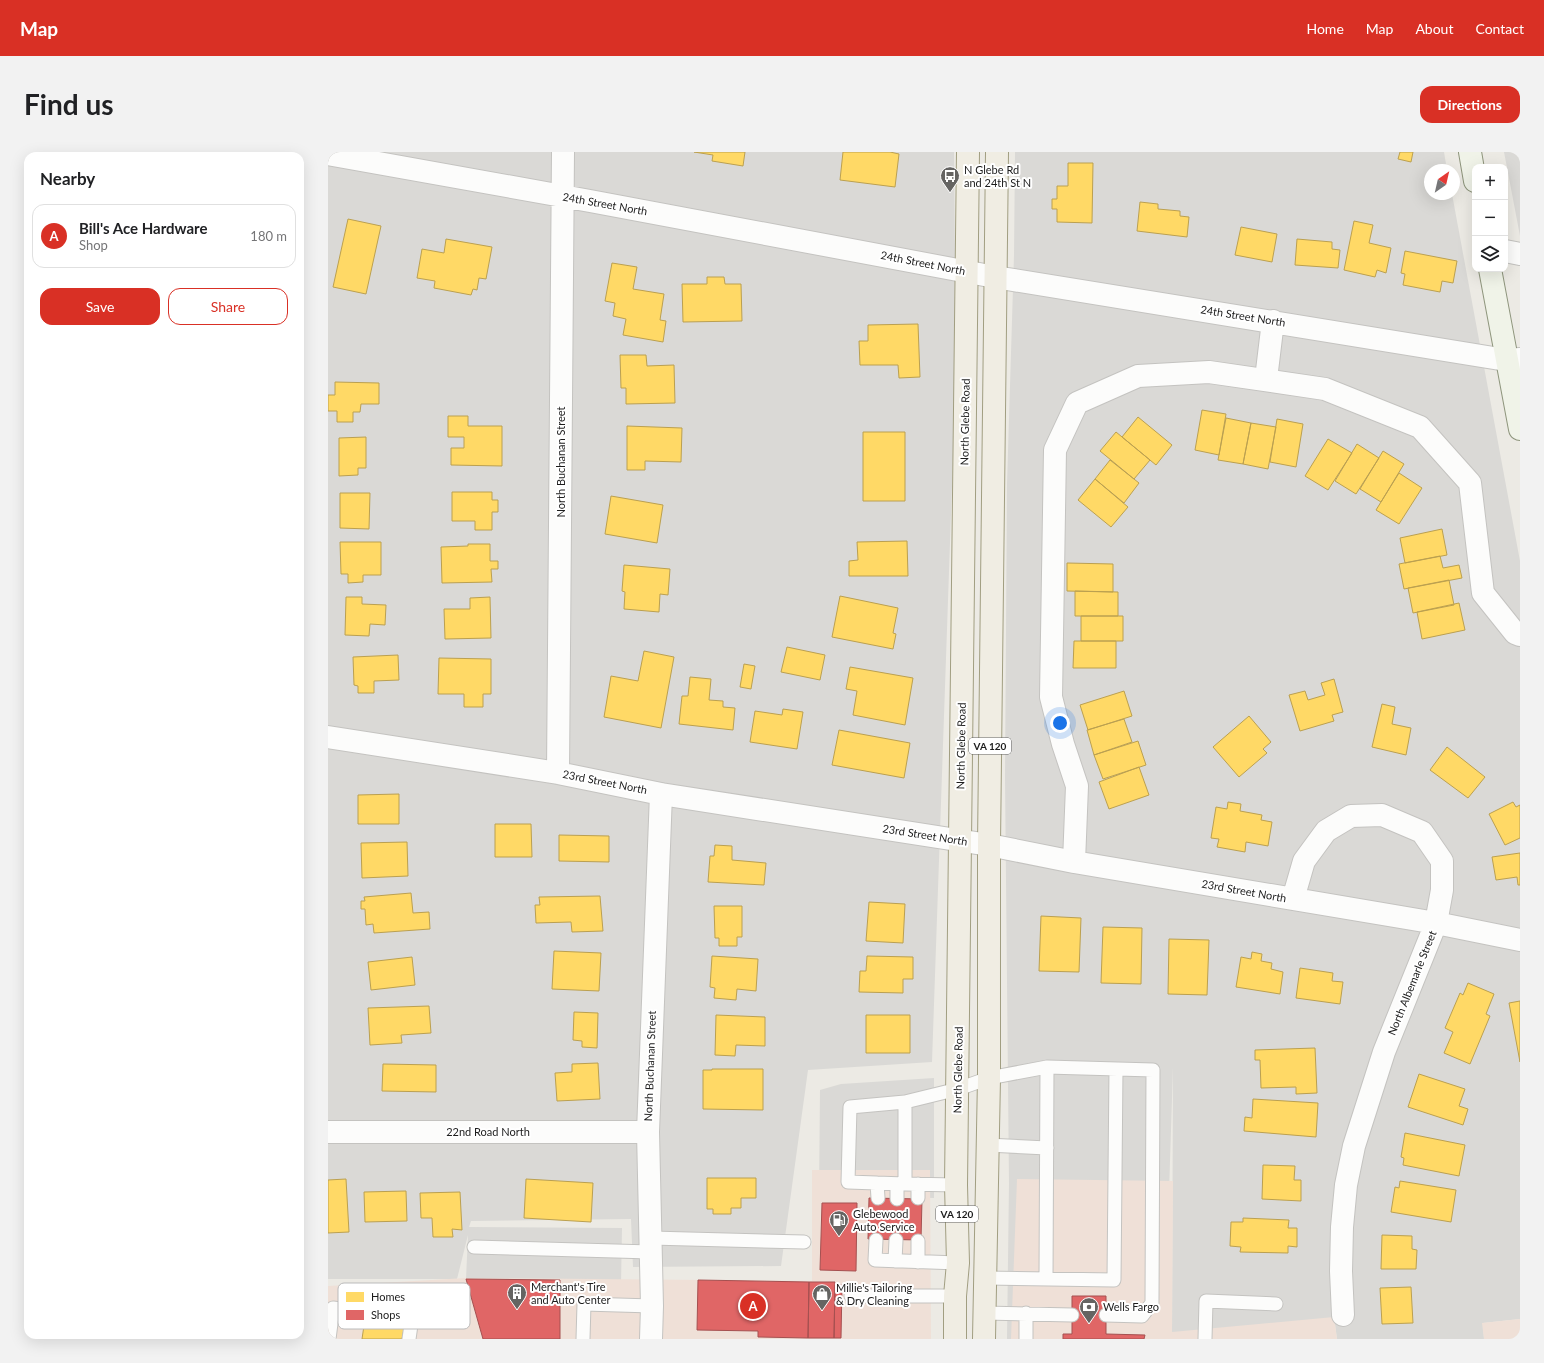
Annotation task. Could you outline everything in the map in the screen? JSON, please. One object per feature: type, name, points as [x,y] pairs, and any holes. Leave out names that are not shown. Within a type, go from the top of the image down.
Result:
[{"type":"main road","name":"North Glebe Road","points":[[955,1339],[955,1296],[958,1263],[956,1185],[968,152]]},
{"type":"main road","name":"VA 120","points":[[984,1339],[989,1078],[989,845],[997,152]]},
{"type":"main road","points":[[1470,152],[1472,164]]},
{"type":"main road","points":[[1491,272],[1513,359],[1520,429]]},
{"type":"street","name":"North Buchanan Street","points":[[558,773],[564,152]]},
{"type":"street","name":"24th Street North","points":[[328,154],[563,196],[995,277],[1513,359]]},
{"type":"street","points":[[1508,252],[1520,254]]},
{"type":"street","points":[[1266,379],[1273,321]]},
{"type":"street","points":[[1074,862],[1076,786],[1051,697],[1056,450],[1077,403],[1138,376],[1209,372],[1266,379],[1325,389],[1420,427],[1470,483],[1483,593],[1515,634],[1520,635]]},
{"type":"street","name":"23rd Street North","points":[[328,737],[558,773],[661,794],[989,845],[1074,862],[1436,923],[1520,940]]},
{"type":"street","name":"North Buchanan Street","points":[[651,1339],[652,1306],[648,1132],[661,794]]},
{"type":"street","name":"North Albemarle Street","points":[[1293,899],[1304,861],[1326,831],[1351,816],[1382,815],[1422,832],[1442,861],[1442,890],[1436,923],[1384,1052],[1354,1146],[1346,1185],[1342,1227],[1340,1271],[1343,1315]]},
{"type":"street","name":"22nd Road North","points":[[328,1132],[648,1132]]},
{"type":"lane","points":[[1046,1278],[1048,1067]]},
{"type":"lane","points":[[956,1185],[848,1182],[850,1107],[905,1102],[958,1089],[989,1078],[1048,1067],[1153,1070],[1152,1302],[1142,1316],[1106,1315]]},
{"type":"lane","points":[[986,1278],[1114,1280],[1116,1069]]},
{"type":"lane","points":[[905,1102],[907,1184],[918,1198]]},
{"type":"lane","points":[[987,1145],[1047,1148]]},
{"type":"lane","points":[[877,1183],[878,1198]]},
{"type":"lane","points":[[897,1198],[907,1184]]},
{"type":"lane","points":[[876,1240],[875,1260],[958,1263]]},
{"type":"lane","points":[[895,1261],[896,1240]]},
{"type":"lane","points":[[918,1241],[918,1262]]},
{"type":"lane","points":[[474,1247],[804,1242]]},
{"type":"lane","points":[[851,1296],[955,1296]]},
{"type":"lane","points":[[1205,1339],[1206,1302],[1276,1304]]},
{"type":"lane","points":[[583,1339],[584,1304],[652,1306]]},
{"type":"lane","points":[[329,1339],[333,1308],[338,1309]]},
{"type":"lane","points":[[984,1313],[1072,1314]]},
{"type":"lane","points":[[1026,1313],[1026,1339]]},
{"type":"lane","points":[[409,1339],[410,1329]]},
{"type":"shaded area","points":[[328,152],[954,152],[956,370],[932,1062],[808,1070],[781,1266],[633,1267],[631,1219],[471,1221],[469,1227],[622,1228],[621,1285],[466,1279],[468,1235],[457,1279],[328,1279]]},
{"type":"shaded area","points":[[1015,152],[1444,152],[1446,164],[1424,164],[1424,200],[1453,200],[1520,561],[1520,1319],[1483,1323],[1484,1339],[1337,1339],[1334,1317],[1287,1335],[1172,1332],[1173,1067],[1165,1319],[1063,1339],[1007,1339],[1009,1183],[1005,778],[1007,484],[1014,255]]},
{"type":"shaded area","points":[[1504,152],[1520,152],[1520,236],[1508,173],[1508,164],[1506,164]]},
{"type":"shaded area","points":[[934,1078],[934,1198],[819,1195],[820,1090],[841,1084]]},
{"type":"shaded area","points":[[812,1170],[930,1170],[931,1339],[328,1339],[328,1286],[338,1285],[338,1329],[470,1329],[470,1283],[380,1283],[466,1278],[812,1281]]},
{"type":"shaded area","points":[[1017,1179],[1173,1181],[1172,1332],[1334,1317],[1337,1339],[1011,1339]]},
{"type":"shaded area","points":[[1520,1319],[1520,1339],[1484,1339],[1482,1323]]},
{"type":"building: Homes","points":[[694,152],[745,152],[743,166],[712,161],[713,155]]},
{"type":"building: Homes","points":[[843,152],[890,152],[899,154],[895,187],[840,180]]},
{"type":"building: Homes","points":[[1400,152],[1413,152],[1411,162],[1398,159]]},
{"type":"building: Homes","points":[[1068,163],[1093,163],[1092,223],[1057,222],[1057,209],[1052,209],[1052,199],[1057,199],[1057,186],[1068,186]]},
{"type":"building: Homes","points":[[1140,202],[1158,204],[1158,209],[1180,211],[1180,216],[1189,217],[1187,237],[1137,231]]},
{"type":"building: Homes","points":[[348,219],[381,226],[366,294],[333,287]]},
{"type":"building: Homes","points":[[1354,221],[1373,225],[1369,243],[1391,248],[1386,273],[1377,270],[1375,277],[1344,270]]},
{"type":"building: Homes","points":[[1241,227],[1277,234],[1272,262],[1235,255]]},
{"type":"building: Homes","points":[[446,239],[492,247],[486,279],[479,278],[477,290],[473,289],[471,295],[434,288],[435,281],[417,278],[422,249],[444,253]]},
{"type":"building: Homes","points":[[1297,239],[1332,242],[1332,249],[1340,250],[1338,268],[1295,265]]},
{"type":"building: Homes","points":[[1405,251],[1457,261],[1453,283],[1442,281],[1440,292],[1403,285],[1405,274],[1401,273]]},
{"type":"building: Homes","points":[[612,263],[637,267],[633,289],[664,294],[660,320],[666,321],[663,342],[623,335],[626,319],[613,316],[615,303],[605,301]]},
{"type":"building: Homes","points":[[707,277],[724,277],[725,284],[741,284],[742,321],[683,322],[682,284],[707,284]]},
{"type":"building: Homes","points":[[918,324],[920,377],[899,378],[898,365],[860,365],[859,341],[868,341],[868,325]]},
{"type":"building: Homes","points":[[620,355],[646,355],[647,366],[674,365],[675,403],[626,404],[626,388],[621,388]]},
{"type":"building: Homes","points":[[335,382],[379,383],[379,404],[361,404],[360,412],[353,412],[353,422],[337,422],[337,411],[328,411],[328,395],[335,395]]},
{"type":"building: Homes","points":[[1202,410],[1226,414],[1219,455],[1195,450]]},
{"type":"building: Homes","points":[[448,416],[468,416],[468,426],[502,426],[502,466],[451,465],[451,448],[464,448],[464,437],[448,437]]},
{"type":"building: Homes","points":[[1138,417],[1172,445],[1156,465],[1122,437]]},
{"type":"building: Homes","points":[[1226,418],[1251,423],[1243,464],[1218,460]]},
{"type":"building: Homes","points":[[1277,419],[1303,424],[1296,467],[1270,462]]},
{"type":"building: Homes","points":[[1251,423],[1276,427],[1268,469],[1243,464]]},
{"type":"building: Homes","points":[[627,426],[682,428],[681,462],[645,461],[645,470],[627,470]]},
{"type":"building: Homes","points":[[863,432],[905,432],[905,501],[863,501]]},
{"type":"building: Homes","points":[[1116,432],[1150,460],[1134,479],[1100,451]]},
{"type":"building: Homes","points":[[366,437],[366,468],[358,468],[358,475],[339,476],[339,438]]},
{"type":"building: Homes","points":[[1328,439],[1352,453],[1328,490],[1305,476]]},
{"type":"building: Homes","points":[[1357,444],[1379,458],[1356,494],[1335,481]]},
{"type":"building: Homes","points":[[1383,451],[1404,464],[1381,502],[1360,489]]},
{"type":"building: Homes","points":[[1110,460],[1139,483],[1124,503],[1095,479]]},
{"type":"building: Homes","points":[[1399,473],[1422,488],[1399,524],[1376,510]]},
{"type":"building: Homes","points":[[1095,479],[1128,507],[1111,527],[1078,500]]},
{"type":"building: Homes","points":[[452,492],[492,492],[492,500],[498,500],[498,512],[492,512],[492,530],[475,530],[475,521],[452,521]]},
{"type":"building: Homes","points":[[340,493],[370,493],[369,529],[340,528]]},
{"type":"building: Homes","points":[[611,496],[663,505],[657,543],[605,534]]},
{"type":"building: Homes","points":[[1442,529],[1447,555],[1405,563],[1400,538]]},
{"type":"building: Homes","points":[[907,541],[908,576],[849,576],[849,561],[858,560],[857,542]]},
{"type":"building: Homes","points":[[340,542],[381,542],[381,575],[363,575],[363,582],[348,583],[348,574],[341,574]]},
{"type":"building: Homes","points":[[468,544],[490,544],[490,561],[498,561],[498,569],[491,569],[492,582],[442,583],[441,547],[468,546]]},
{"type":"building: Homes","points":[[1440,556],[1443,568],[1459,565],[1462,578],[1404,589],[1399,564]]},
{"type":"building: Homes","points":[[1067,563],[1113,564],[1113,592],[1067,591]]},
{"type":"building: Homes","points":[[624,565],[670,569],[668,595],[660,594],[659,612],[624,609],[625,592],[622,591]]},
{"type":"building: Homes","points":[[1449,580],[1454,605],[1413,613],[1408,588]]},
{"type":"building: Homes","points":[[1075,591],[1118,592],[1118,616],[1075,616]]},
{"type":"building: Homes","points":[[840,596],[898,608],[893,633],[896,634],[893,649],[832,637]]},
{"type":"building: Homes","points":[[346,597],[362,597],[362,604],[386,605],[385,625],[370,624],[369,636],[345,635]]},
{"type":"building: Homes","points":[[490,597],[491,638],[445,639],[444,609],[470,609],[470,598]]},
{"type":"building: Homes","points":[[1459,603],[1465,630],[1422,639],[1417,612]]},
{"type":"building: Homes","points":[[1081,616],[1123,616],[1123,641],[1081,641]]},
{"type":"building: Homes","points":[[1074,641],[1116,641],[1116,668],[1073,668]]},
{"type":"building: Homes","points":[[787,647],[825,655],[820,680],[781,672]]},
{"type":"building: Homes","points":[[644,651],[674,657],[661,728],[604,717],[611,676],[638,681]]},
{"type":"building: Homes","points":[[398,655],[399,680],[374,681],[374,693],[358,693],[358,686],[354,685],[353,657]]},
{"type":"building: Homes","points":[[439,658],[491,659],[491,694],[483,694],[483,707],[464,707],[464,694],[438,694]]},
{"type":"building: Homes","points":[[744,664],[755,666],[751,689],[740,687]]},
{"type":"building: Homes","points":[[850,667],[913,678],[905,725],[853,715],[857,691],[846,689]]},
{"type":"building: Homes","points":[[690,677],[711,679],[709,700],[723,701],[723,707],[735,708],[733,730],[679,724],[682,696],[688,696]]},
{"type":"building: Homes","points":[[1334,679],[1343,712],[1332,715],[1334,721],[1300,731],[1289,695],[1305,691],[1308,700],[1325,695],[1321,683]]},
{"type":"building: Homes","points":[[1124,691],[1132,716],[1088,730],[1080,705]]},
{"type":"building: Homes","points":[[1382,704],[1395,707],[1392,724],[1411,728],[1406,755],[1372,747]]},
{"type":"building: Homes","points":[[783,709],[803,712],[797,749],[750,742],[755,711],[782,715]]},
{"type":"building: Homes","points":[[1249,716],[1271,742],[1263,749],[1267,753],[1239,777],[1213,747]]},
{"type":"building: Homes","points":[[1124,719],[1132,742],[1094,755],[1087,730]]},
{"type":"building: Homes","points":[[839,730],[910,743],[904,778],[832,765]]},
{"type":"building: Homes","points":[[1138,741],[1146,765],[1103,779],[1094,755]]},
{"type":"building: Homes","points":[[1447,747],[1485,777],[1468,798],[1430,770]]},
{"type":"building: Homes","points":[[1139,767],[1149,795],[1109,809],[1099,782]]},
{"type":"building: Homes","points":[[399,794],[399,824],[358,824],[358,795]]},
{"type":"building: Homes","points":[[1228,802],[1241,804],[1240,811],[1262,815],[1261,820],[1272,822],[1268,846],[1246,842],[1245,852],[1217,847],[1219,839],[1211,838],[1216,807],[1227,809]]},
{"type":"building: Homes","points":[[1513,802],[1516,807],[1520,805],[1520,838],[1505,845],[1489,814]]},
{"type":"building: Homes","points":[[495,824],[531,824],[532,857],[495,857]]},
{"type":"building: Homes","points":[[559,835],[609,836],[609,862],[559,861]]},
{"type":"building: Homes","points":[[407,842],[408,876],[362,878],[361,843]]},
{"type":"building: Homes","points":[[715,845],[732,846],[732,860],[766,863],[764,885],[708,882],[710,856],[714,856]]},
{"type":"building: Homes","points":[[1520,853],[1520,885],[1518,885],[1517,877],[1496,880],[1492,857]]},
{"type":"building: Homes","points":[[411,893],[413,913],[429,912],[430,929],[374,933],[373,924],[366,925],[365,909],[361,909],[361,901],[365,901],[364,897]]},
{"type":"building: Homes","points":[[600,896],[603,931],[572,932],[571,922],[536,923],[535,905],[540,905],[539,897]]},
{"type":"building: Homes","points":[[869,902],[905,904],[903,943],[866,941]]},
{"type":"building: Homes","points":[[714,906],[742,906],[742,937],[737,937],[737,946],[719,946],[719,938],[715,938]]},
{"type":"building: Homes","points":[[1041,916],[1081,918],[1079,972],[1039,971]]},
{"type":"building: Homes","points":[[1103,927],[1142,928],[1141,984],[1101,983]]},
{"type":"building: Homes","points":[[1169,939],[1209,940],[1207,995],[1168,994]]},
{"type":"building: Homes","points":[[554,951],[601,953],[599,991],[552,989]]},
{"type":"building: Homes","points":[[1252,952],[1262,954],[1261,961],[1272,963],[1271,969],[1283,972],[1280,994],[1236,987],[1241,957],[1251,959]]},
{"type":"building: Homes","points":[[712,956],[758,959],[756,991],[737,989],[736,1000],[714,998],[715,988],[710,987]]},
{"type":"building: Homes","points":[[867,956],[913,957],[913,979],[903,979],[903,993],[859,992],[860,971],[866,971]]},
{"type":"building: Homes","points":[[412,957],[415,985],[371,990],[368,962]]},
{"type":"building: Homes","points":[[1300,968],[1333,973],[1332,981],[1343,982],[1340,1004],[1296,998]]},
{"type":"building: Homes","points":[[1468,983],[1494,994],[1486,1014],[1490,1016],[1470,1064],[1444,1053],[1453,1032],[1445,1028],[1460,993],[1463,995]]},
{"type":"building: Homes","points":[[1520,1001],[1520,1062],[1509,1003]]},
{"type":"building: Homes","points":[[429,1006],[431,1033],[401,1035],[402,1043],[370,1045],[368,1008]]},
{"type":"building: Homes","points":[[574,1012],[598,1013],[597,1048],[582,1047],[582,1041],[573,1040]]},
{"type":"building: Homes","points":[[716,1015],[765,1017],[765,1046],[736,1045],[735,1056],[715,1055]]},
{"type":"building: Homes","points":[[866,1015],[910,1015],[910,1053],[866,1053]]},
{"type":"building: Homes","points":[[1315,1048],[1317,1093],[1296,1094],[1296,1087],[1261,1088],[1260,1060],[1255,1060],[1255,1050]]},
{"type":"building: Homes","points":[[598,1063],[600,1099],[557,1101],[555,1073],[572,1072],[572,1064]]},
{"type":"building: Homes","points":[[383,1064],[436,1065],[436,1092],[382,1091]]},
{"type":"building: Homes","points":[[763,1069],[763,1110],[703,1109],[703,1070]]},
{"type":"building: Homes","points":[[1419,1074],[1465,1089],[1459,1106],[1468,1109],[1463,1125],[1408,1107]]},
{"type":"building: Homes","points":[[1253,1099],[1318,1103],[1316,1137],[1244,1131],[1245,1117],[1252,1118]]},
{"type":"building: Homes","points":[[1405,1133],[1465,1145],[1459,1176],[1403,1165],[1404,1158],[1401,1157]]},
{"type":"building: Homes","points":[[1263,1165],[1295,1166],[1294,1180],[1301,1180],[1301,1201],[1262,1199]]},
{"type":"building: Homes","points":[[707,1178],[756,1178],[756,1198],[741,1198],[741,1208],[731,1208],[731,1214],[713,1214],[713,1209],[707,1209]]},
{"type":"building: Homes","points":[[346,1179],[349,1232],[328,1233],[328,1180]]},
{"type":"building: Homes","points":[[526,1179],[593,1183],[591,1222],[524,1218]]},
{"type":"building: Homes","points":[[1400,1181],[1456,1190],[1451,1222],[1391,1212],[1395,1187],[1399,1188]]},
{"type":"building: Homes","points":[[406,1191],[407,1221],[365,1222],[364,1192]]},
{"type":"building: Homes","points":[[460,1192],[462,1230],[452,1229],[453,1237],[433,1237],[432,1218],[421,1218],[420,1193]]},
{"type":"building: Homes","points":[[1243,1218],[1289,1220],[1288,1228],[1297,1228],[1297,1247],[1288,1246],[1288,1253],[1240,1252],[1241,1247],[1230,1246],[1231,1222],[1243,1222]]},
{"type":"building: Homes","points":[[1382,1235],[1412,1236],[1412,1249],[1417,1250],[1416,1269],[1381,1269]]},
{"type":"building: Homes","points":[[1411,1287],[1413,1323],[1382,1324],[1380,1288]]},
{"type":"building: Homes","points":[[363,1329],[404,1329],[402,1339],[362,1339]]},
{"type":"building: Shops","points":[[869,1198],[922,1199],[921,1240],[868,1239]]},
{"type":"building: Shops","name":"Glebewood Auto Service","points":[[822,1203],[857,1203],[856,1271],[820,1270]]},
{"type":"building: Shops","name":"Merchant's Tire and Auto Center","points":[[466,1279],[560,1280],[560,1339],[483,1339],[470,1293],[470,1283],[467,1283]]},
{"type":"building: Shops","points":[[698,1280],[809,1282],[808,1338],[758,1337],[758,1331],[697,1330]]},
{"type":"building: Shops","name":"Millie's Tailoring & Dry Cleaning","points":[[809,1282],[835,1282],[834,1338],[808,1338]]},
{"type":"building: Shops","points":[[835,1285],[842,1285],[841,1338],[834,1338]]},
{"type":"building: Shops","name":"Wells Fargo","points":[[1072,1296],[1106,1296],[1106,1334],[1145,1335],[1144,1339],[1063,1339],[1063,1334],[1072,1334]]},
{"type":"place","name":"N Glebe Rd and 24th St N","points":[[950,193]]},
{"type":"place","name":"Glebewood Auto Service","points":[[839,1237]]},
{"type":"place","name":"Bill's Ace Hardware","points":[[753,1306]]},
{"type":"place","name":"Merchant's Tire and Auto Center","points":[[517,1310]]},
{"type":"place","name":"Millie's Tailoring & Dry Cleaning","points":[[822,1311]]},
{"type":"place","name":"Wells Fargo","points":[[1089,1324]]}]
